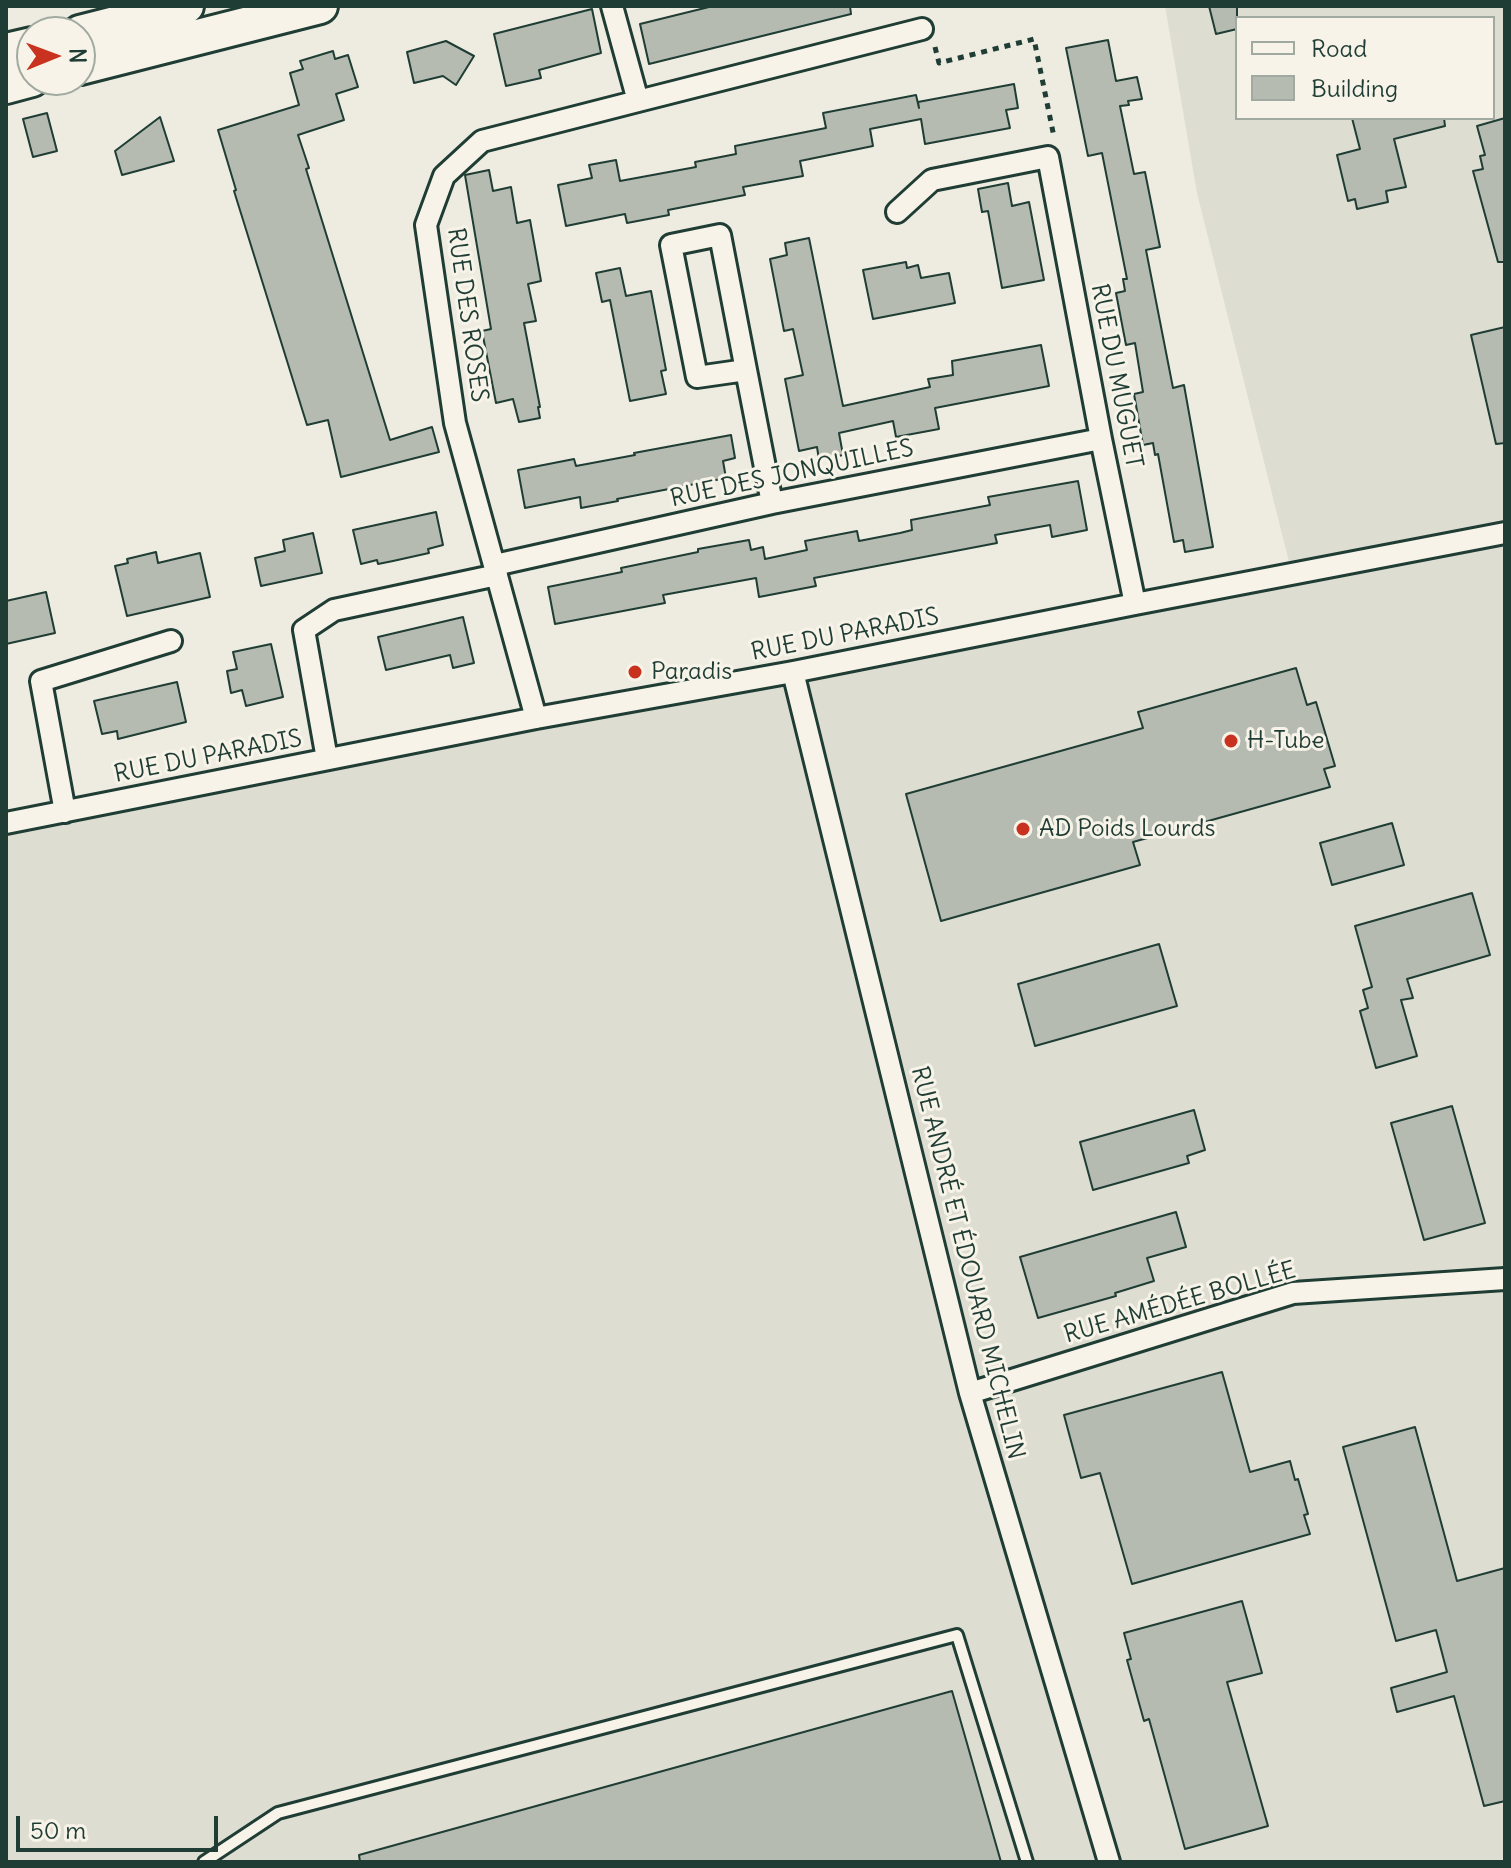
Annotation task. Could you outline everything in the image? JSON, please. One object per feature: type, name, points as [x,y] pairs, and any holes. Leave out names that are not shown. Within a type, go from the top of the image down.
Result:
[{"type":"main road","points":[[96,29],[186,6]]},
{"type":"main road","points":[[96,63],[320,6]]},
{"type":"street","points":[[612,6],[638,101]]},
{"type":"street","name":"RUE DES ROSES","points":[[536,718],[455,423],[426,225],[444,176],[482,141],[927,32]]},
{"type":"street","points":[[897,212],[932,180],[1048,157]]},
{"type":"street","name":"RUE DU MUGUET","points":[[1048,157],[1135,604]]},
{"type":"street","points":[[746,370],[697,377],[671,245],[720,235],[772,503]]},
{"type":"street","name":"RUE DES JONQUILLES","points":[[327,759],[304,630],[334,610],[772,503],[1101,439]]},
{"type":"street","name":"RUE DU PARADIS","points":[[6,823],[536,718],[793,672],[1505,533]]},
{"type":"street","points":[[65,812],[41,681],[171,641]]},
{"type":"street","name":"RUE ANDRÉ ET ÉDOUARD MICHELIN","points":[[793,672],[970,1393],[1109,1862]]},
{"type":"street","name":"RUE AMÉDÉE BOLLÉE","points":[[970,1393],[1293,1293],[1505,1279]]},
{"type":"lane","points":[[204,1862],[278,1813],[957,1635],[1027,1862]]},
{"type":"path","points":[[927,32],[939,63],[1034,39],[1054,140],[1048,157]]},
{"type":"shaded area","points":[[1165,6],[1505,6],[1505,1862],[6,1862],[6,823],[1292,574],[1197,193]]},
{"type":"building","points":[[713,6],[850,6],[851,14],[649,64],[640,24]]},
{"type":"building","points":[[1209,6],[1237,6],[1235,29],[1216,34]]},
{"type":"building","points":[[592,9],[601,53],[539,70],[541,78],[506,86],[494,34]]},
{"type":"building","points":[[1108,40],[1116,81],[1137,77],[1142,99],[1120,106],[1134,174],[1145,172],[1160,247],[1146,250],[1173,388],[1184,385],[1213,547],[1185,552],[1183,540],[1174,542],[1158,454],[1155,455],[1153,443],[1143,445],[1134,394],[1143,392],[1135,343],[1126,345],[1116,293],[1125,291],[1123,279],[1127,279],[1102,153],[1088,156],[1066,48]]},
{"type":"building","points":[[446,41],[474,56],[456,85],[443,76],[414,83],[407,52]]},
{"type":"building","points":[[333,51],[335,59],[348,55],[358,87],[336,94],[344,120],[298,135],[309,168],[306,169],[390,440],[432,427],[439,452],[341,477],[328,420],[307,425],[218,130],[299,105],[290,73],[303,69],[300,61]]},
{"type":"building","points":[[1014,84],[1018,108],[1006,110],[1010,128],[925,144],[921,119],[870,129],[873,146],[800,161],[803,176],[743,187],[745,195],[668,210],[669,215],[627,223],[625,214],[566,226],[558,185],[592,178],[589,165],[616,160],[620,181],[696,167],[695,162],[736,154],[735,146],[826,128],[823,113],[916,95],[919,108],[918,102]]},
{"type":"building","points":[[47,113],[57,151],[33,157],[23,119]]},
{"type":"building","points":[[160,117],[174,161],[122,175],[115,151]]},
{"type":"building","points":[[1505,118],[1505,262],[1498,262],[1473,171],[1483,169],[1480,156],[1485,155],[1477,126]]},
{"type":"building","points":[[1353,120],[1444,120],[1445,126],[1394,139],[1406,187],[1386,191],[1388,202],[1357,209],[1355,199],[1348,201],[1337,155],[1360,149]]},
{"type":"building","points":[[489,170],[493,191],[511,187],[517,223],[530,220],[541,281],[528,284],[536,321],[524,323],[540,418],[519,422],[513,399],[496,403],[482,331],[491,329],[465,175]]},
{"type":"building","points":[[1008,183],[1012,206],[1029,202],[1044,280],[1002,288],[988,211],[982,212],[978,189]]},
{"type":"building","points":[[809,238],[843,406],[930,387],[928,379],[953,375],[952,361],[1041,345],[1049,386],[935,408],[939,429],[896,437],[893,421],[839,433],[843,455],[819,460],[817,447],[799,451],[785,379],[803,375],[793,329],[784,331],[770,259],[787,255],[785,243]]},
{"type":"building","points":[[906,262],[907,268],[918,265],[921,278],[949,273],[955,303],[873,319],[863,270]]},
{"type":"building","points":[[620,268],[626,296],[651,291],[666,370],[661,371],[666,394],[630,401],[610,300],[602,302],[596,273]]},
{"type":"building","points":[[1505,327],[1505,443],[1496,444],[1471,335]]},
{"type":"building","points":[[731,435],[735,458],[723,461],[726,478],[581,508],[580,497],[525,508],[518,470],[574,459],[576,466]]},
{"type":"building","points":[[1078,481],[1087,530],[1052,537],[1050,525],[995,535],[997,543],[814,578],[816,586],[759,597],[756,578],[663,595],[665,603],[555,624],[548,587],[622,572],[621,568],[698,552],[698,549],[749,540],[751,550],[763,547],[765,559],[807,550],[805,541],[857,531],[859,541],[900,533],[912,530],[911,520],[990,505],[988,497]]},
{"type":"building","points":[[436,512],[443,545],[428,549],[429,553],[378,564],[377,560],[361,564],[353,530]]},
{"type":"building","points":[[313,533],[322,573],[261,586],[255,558],[285,551],[283,540]]},
{"type":"building","points":[[156,552],[158,563],[200,553],[210,597],[127,616],[115,566],[128,563],[127,559]]},
{"type":"building","points":[[46,592],[55,633],[6,644],[6,601]]},
{"type":"building","points":[[463,617],[474,663],[453,668],[450,655],[386,670],[378,637]]},
{"type":"building","points":[[271,644],[283,697],[246,706],[242,690],[231,693],[227,671],[237,669],[233,652]]},
{"type":"building","points":[[1296,668],[1307,705],[1316,702],[1335,766],[1324,769],[1330,787],[1133,842],[1140,865],[941,921],[906,794],[1143,728],[1138,712]]},
{"type":"building","points":[[177,682],[186,722],[118,739],[117,731],[102,734],[94,701]]},
{"type":"building","points":[[1392,823],[1404,865],[1332,885],[1320,843]]},
{"type":"building","points":[[1472,893],[1490,955],[1407,979],[1413,998],[1401,1000],[1417,1056],[1376,1068],[1360,1011],[1368,1008],[1363,990],[1372,987],[1355,926]]},
{"type":"building","points":[[1159,944],[1177,1006],[1035,1046],[1018,984]]},
{"type":"building","points":[[1452,1106],[1485,1223],[1424,1240],[1391,1123]]},
{"type":"building","points":[[1194,1110],[1205,1150],[1187,1156],[1189,1163],[1093,1190],[1080,1142]]},
{"type":"building","points":[[1176,1212],[1186,1247],[1147,1258],[1154,1281],[1115,1293],[1116,1296],[1038,1318],[1020,1257]]},
{"type":"building","points":[[1222,1372],[1250,1472],[1290,1461],[1308,1514],[1304,1515],[1310,1534],[1132,1584],[1100,1473],[1081,1478],[1064,1415]]},
{"type":"building","points":[[1415,1427],[1457,1581],[1505,1568],[1505,1801],[1484,1806],[1454,1696],[1397,1712],[1391,1688],[1447,1672],[1436,1630],[1396,1641],[1343,1447]]},
{"type":"building","points":[[1242,1601],[1262,1673],[1227,1682],[1268,1826],[1185,1849],[1149,1719],[1144,1721],[1127,1660],[1131,1659],[1124,1633]]},
{"type":"building","points":[[952,1691],[1001,1862],[360,1862],[359,1855]]},
{"type":"place","name":"Paradis","points":[[635,672]]},
{"type":"place","name":"H-Tube","points":[[1231,741]]},
{"type":"place","name":"AD Poids Lourds","points":[[1023,829]]}]
